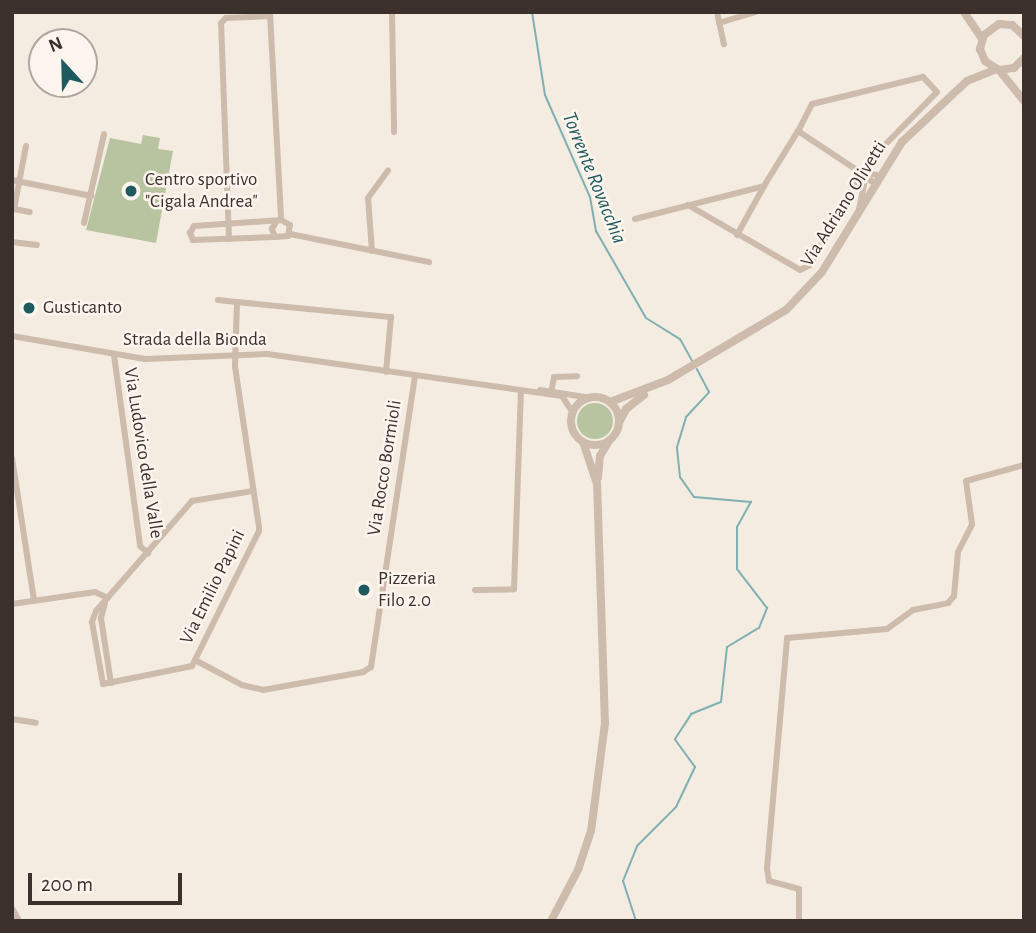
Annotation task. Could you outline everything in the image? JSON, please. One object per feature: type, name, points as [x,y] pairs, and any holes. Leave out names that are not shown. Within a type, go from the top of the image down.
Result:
[{"type":"street","points":[[391,12],[394,132]]},
{"type":"street","points":[[717,12],[724,44]]},
{"type":"street","points":[[719,23],[756,12]]},
{"type":"street","points":[[229,239],[221,23],[226,18],[270,14],[278,221],[272,229],[275,237]]},
{"type":"street","points":[[966,15],[995,26],[1020,27],[1024,36]]},
{"type":"street","points":[[966,15],[982,39],[981,53],[967,81]]},
{"type":"street","points":[[982,39],[995,26]]},
{"type":"street","points":[[981,53],[1015,85],[1024,101]]},
{"type":"street","points":[[967,81],[1021,62]]},
{"type":"street","points":[[1015,85],[1021,62]]},
{"type":"street","points":[[688,205],[737,235],[792,268],[810,265],[861,174],[937,92],[923,77],[812,104],[737,235]]},
{"type":"street","name":"Via Adriano Olivetti","points":[[652,389],[777,316],[808,289],[902,142],[967,81]]},
{"type":"street","points":[[798,131],[861,174],[877,179]]},
{"type":"street","points":[[84,223],[104,134]]},
{"type":"street","points":[[26,146],[15,180],[14,209],[30,212]]},
{"type":"street","points":[[372,251],[368,198],[388,170]]},
{"type":"street","points":[[859,210],[867,188],[861,174]]},
{"type":"street","points":[[15,180],[91,196]]},
{"type":"street","points":[[635,219],[764,186]]},
{"type":"street","points":[[290,234],[290,225],[278,221],[194,226],[190,233],[193,240],[283,239],[290,234],[429,262]]},
{"type":"street","points":[[12,242],[37,245]]},
{"type":"street","points":[[218,300],[391,317],[386,372]]},
{"type":"street","name":"Via Emilio Papini","points":[[237,302],[235,355],[259,531],[195,660],[185,671],[103,684],[92,622],[108,598],[194,499],[253,491]]},
{"type":"street","name":"Strada della Bionda","points":[[12,336],[145,359],[267,354],[503,389],[591,398]]},
{"type":"street","name":"Via Ludovico della Valle","points":[[114,355],[140,546],[148,553]]},
{"type":"street","name":"Via Rocco Bormioli","points":[[195,660],[247,687],[272,690],[363,672],[373,663],[415,376]]},
{"type":"street","points":[[577,376],[556,376],[551,393],[566,399],[573,413],[574,433],[591,455],[597,484]]},
{"type":"street","points":[[573,413],[591,398],[610,402],[652,389]]},
{"type":"street","points":[[551,921],[578,870],[591,831],[601,772],[605,723],[597,484],[600,456],[625,409],[652,389]]},
{"type":"street","points":[[475,590],[514,589],[521,390]]},
{"type":"street","points":[[610,402],[619,424]]},
{"type":"street","points":[[583,442],[597,445],[610,440]]},
{"type":"street","points":[[12,458],[34,600]]},
{"type":"street","points":[[799,921],[799,890],[769,881],[767,868],[786,638],[887,629],[913,610],[948,603],[954,596],[958,552],[972,524],[966,481],[1024,465]]},
{"type":"street","points":[[12,604],[95,592],[108,598],[101,618],[111,683]]},
{"type":"street","points":[[12,719],[36,723]]},
{"type":"street","points":[[12,910],[18,921]]},
{"type":"green space","name":"Centro sportivo \"Cigala Andrea\"","points":[[143,135],[160,138],[158,149],[173,151],[156,243],[86,230],[110,138],[141,144]]},
{"type":"green space","points":[[595,403],[608,408],[613,421],[608,434],[595,439],[582,434],[577,421],[582,408]]},
{"type":"waterway","name":"Torrente Rovacchia","points":[[532,12],[545,95],[590,197],[596,231],[646,318],[680,339],[692,361]]},
{"type":"waterway","name":"Torrente Rovacchia","points":[[636,921],[623,881],[637,846],[676,807],[695,767],[675,739],[691,714],[721,702],[727,647],[759,628],[767,608],[737,569],[737,527],[751,502],[694,497],[680,477],[677,447],[686,417],[709,392],[697,369]]},
{"type":"place","name":"Centro sportivo \"Cigala Andrea\"","points":[[131,191]]},
{"type":"place","name":"Gusticanto","points":[[29,308]]},
{"type":"place","name":"Pizzeria Filo 2.0","points":[[364,590]]}]
